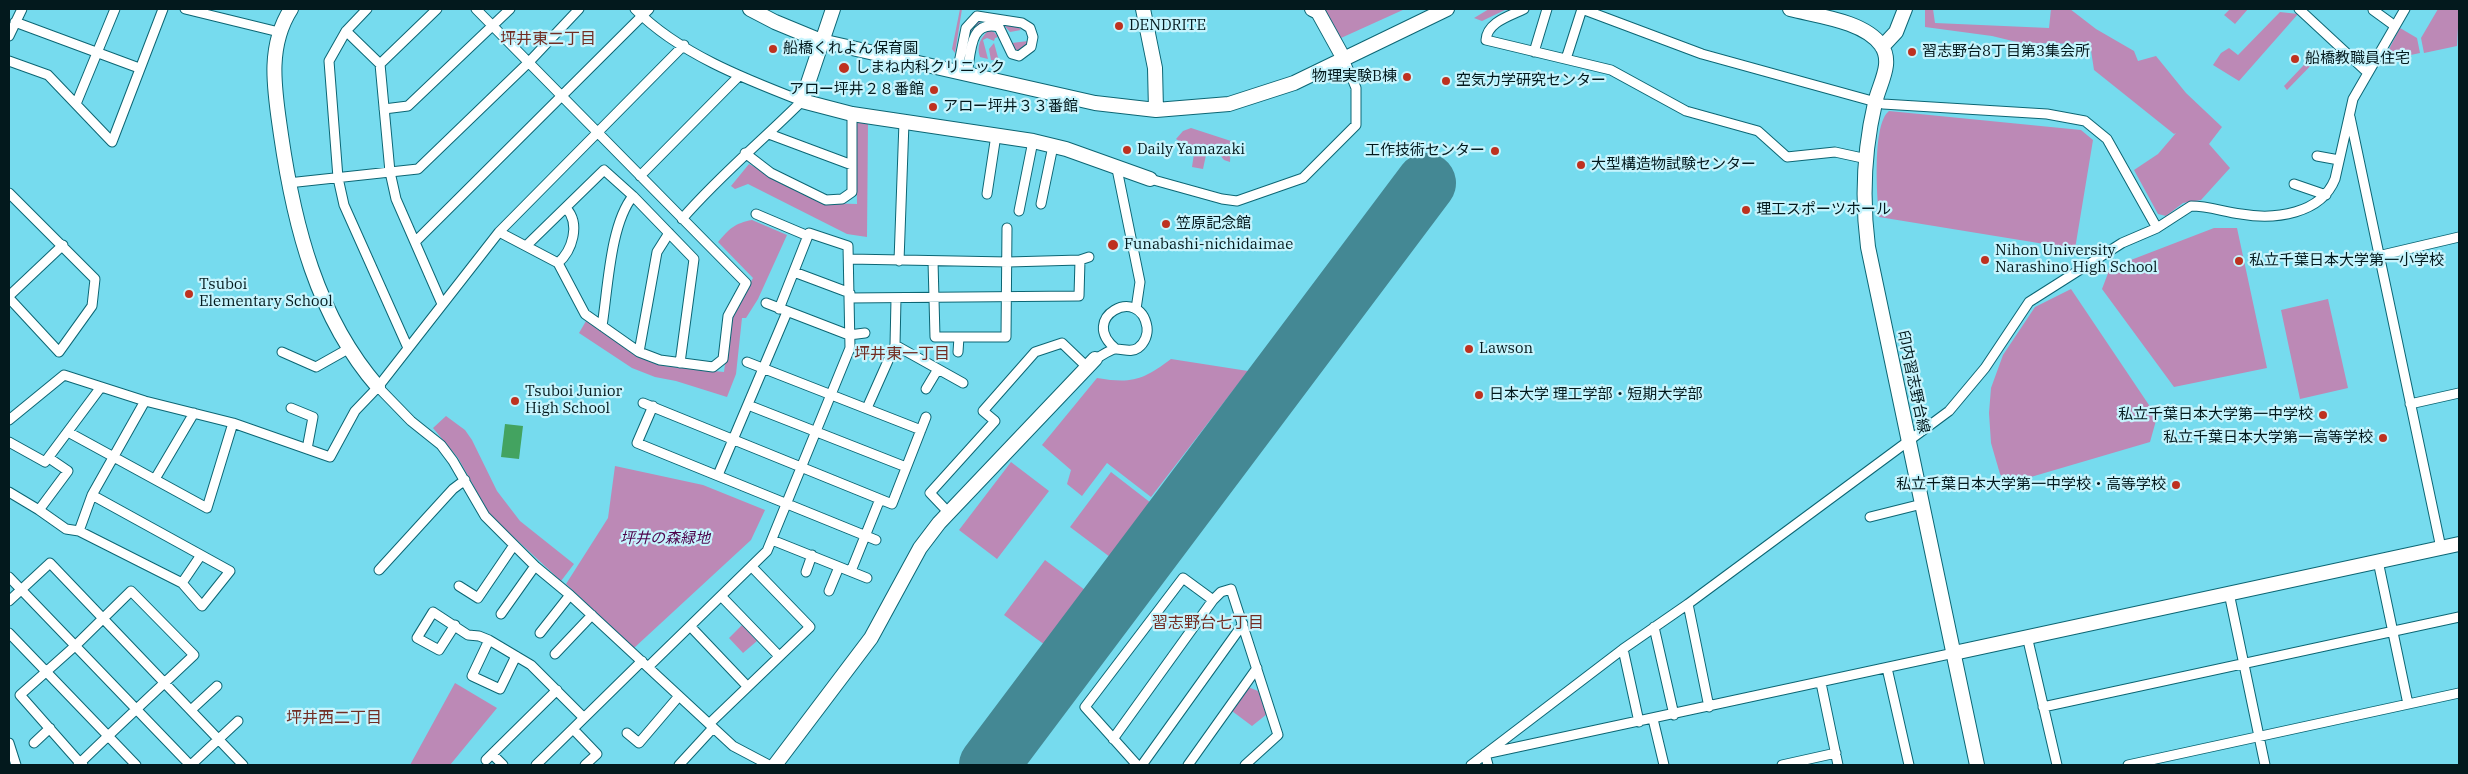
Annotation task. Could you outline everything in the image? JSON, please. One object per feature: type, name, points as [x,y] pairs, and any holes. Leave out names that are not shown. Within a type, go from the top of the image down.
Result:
[{"type":"street","points":[[9,36],[22,9]]},
{"type":"street","points":[[76,104],[115,9]]},
{"type":"street","points":[[9,61],[48,76],[112,142],[163,9]]},
{"type":"street","points":[[189,9],[279,32]]},
{"type":"street","points":[[291,9],[279,32],[275,54],[274,86],[288,183],[306,252],[328,310],[348,349],[378,388],[410,421],[441,445],[465,480],[485,516],[535,566],[570,595],[733,746],[769,765]]},
{"type":"street","points":[[367,9],[346,31],[329,62],[338,178],[344,205],[408,348]]},
{"type":"street","points":[[380,64],[437,9]]},
{"type":"street","points":[[476,9],[746,283],[728,316],[723,359],[713,367],[660,360],[639,352],[585,314],[558,263],[499,232]]},
{"type":"street","points":[[384,109],[408,106],[510,9]]},
{"type":"street","points":[[288,183],[418,169],[528,62],[579,9]]},
{"type":"street","points":[[636,9],[684,45],[739,76],[802,100],[852,114],[1033,141],[1150,179],[1222,199],[1237,201],[1303,178],[1356,125],[1356,88],[1344,59],[1318,12],[1312,9]]},
{"type":"street","points":[[416,241],[650,9]]},
{"type":"street","points":[[750,9],[775,22],[822,41],[1095,103],[1156,110],[1199,108],[1250,98],[1294,83],[1447,9]]},
{"type":"street","points":[[682,219],[701,197],[746,153],[769,134],[802,100],[833,9]]},
{"type":"street","points":[[1142,9],[1154,68],[1156,110]]},
{"type":"street","points":[[1524,9],[1495,23],[1486,35],[1486,40],[1611,70],[1686,111],[1758,131],[1787,157],[1835,152],[1866,159]]},
{"type":"street","points":[[1534,52],[1547,9]]},
{"type":"street","points":[[1566,59],[1582,9],[1702,54],[1875,102],[2047,114],[2085,121],[2107,139],[2157,228]]},
{"type":"street","points":[[1790,9],[1853,26],[1869,34],[1882,47],[1896,32],[1904,9]]},
{"type":"street","points":[[2299,9],[2368,73]]},
{"type":"street","points":[[1471,765],[1623,649],[1688,604],[1949,411],[1985,368],[2029,302],[2122,243],[2157,228],[2192,206],[2241,214],[2282,214],[2303,210],[2320,201],[2331,188],[2353,99],[2405,9]]},
{"type":"street","points":[[2372,10],[2395,26]]},
{"type":"street","points":[[977,16],[1022,23],[1030,28],[1033,37],[1031,47],[1019,56],[1012,54],[999,27],[982,26],[976,32],[962,74],[966,28],[977,16]]},
{"type":"street","points":[[16,22],[139,68]]},
{"type":"street","points":[[346,31],[380,64],[390,172],[396,199],[442,304]]},
{"type":"street","points":[[9,420],[64,375],[145,400],[233,423],[330,457],[355,410],[378,388],[499,232],[684,45]]},
{"type":"street","name":"印内習志野台線","points":[[1882,47],[1886,65],[1875,102],[1866,159],[1864,207],[1868,247],[1977,765]]},
{"type":"street","points":[[640,176],[739,76]]},
{"type":"street","points":[[746,153],[771,173],[826,200],[842,199],[852,192],[852,114]]},
{"type":"street","points":[[2349,114],[2441,548]]},
{"type":"street","points":[[900,261],[904,122]]},
{"type":"street","points":[[769,134],[852,165]]},
{"type":"street","points":[[987,194],[996,135]]},
{"type":"street","points":[[1019,211],[1033,141]]},
{"type":"street","points":[[1041,204],[1053,146]]},
{"type":"street","points":[[2317,156],[2339,160]]},
{"type":"street","points":[[1117,168],[1140,282],[1136,309]]},
{"type":"street","points":[[526,246],[604,170],[634,196],[694,259],[680,363]]},
{"type":"street","points":[[2294,184],[2326,195]]},
{"type":"street","points":[[9,193],[63,245],[95,279],[92,306],[59,352],[9,297],[63,245]]},
{"type":"street","points":[[602,326],[618,224],[625,206],[634,196]]},
{"type":"street","points":[[558,263],[568,254],[573,238],[573,223],[566,208]]},
{"type":"street","points":[[756,214],[808,236]]},
{"type":"street","points":[[933,261],[935,337],[1006,338],[1007,228]]},
{"type":"street","points":[[639,352],[657,252],[669,233]]},
{"type":"street","points":[[536,765],[584,718],[690,626],[767,552],[850,348],[848,246],[809,233],[794,272],[783,311],[763,368],[718,475]]},
{"type":"street","points":[[2378,256],[2459,238]]},
{"type":"street","points":[[794,272],[850,295],[896,299],[1079,296],[1084,259],[1008,262],[849,259]]},
{"type":"street","points":[[867,408],[895,345],[896,299]]},
{"type":"street","points":[[766,303],[849,335],[865,334]]},
{"type":"street","points":[[1122,306],[1136,309],[1142,313],[1148,331],[1144,342],[1138,348],[1129,351],[1116,349],[1106,342],[1103,334],[1104,326],[1111,311],[1122,306]]},
{"type":"street","points":[[958,352],[959,337]]},
{"type":"street","points":[[775,765],[871,638],[920,548],[949,513],[1091,363],[1106,342]]},
{"type":"street","points":[[949,513],[930,493],[995,421],[983,411],[1035,352],[1062,343],[1091,363]]},
{"type":"street","points":[[895,345],[963,383]]},
{"type":"street","points":[[282,352],[316,367],[348,349]]},
{"type":"street","points":[[1091,363],[1116,349]]},
{"type":"street","points":[[747,362],[921,430]]},
{"type":"street","points":[[926,389],[938,369]]},
{"type":"street","points":[[9,442],[45,462],[102,387]]},
{"type":"street","points":[[2410,404],[2459,393]]},
{"type":"street","points":[[79,530],[92,496],[112,456],[145,400]]},
{"type":"street","points":[[643,403],[892,504],[926,417]]},
{"type":"street","points":[[748,405],[906,467]]},
{"type":"street","points":[[653,406],[637,443],[876,540]]},
{"type":"street","points":[[291,408],[313,417],[307,449]]},
{"type":"street","points":[[155,479],[194,413]]},
{"type":"street","points":[[68,432],[207,508],[233,423]]},
{"type":"street","points":[[39,510],[68,471],[49,458]]},
{"type":"street","points":[[378,570],[442,501],[465,480]]},
{"type":"street","points":[[9,492],[66,529],[79,530],[182,584],[202,606],[230,572],[92,496]]},
{"type":"street","points":[[851,571],[880,499]]},
{"type":"street","points":[[1870,517],[1922,504]]},
{"type":"street","points":[[772,540],[866,578]]},
{"type":"street","points":[[1485,754],[1674,715],[2027,636],[2459,544]]},
{"type":"street","points":[[459,586],[478,598],[514,545]]},
{"type":"street","points":[[182,584],[201,555]]},
{"type":"street","points":[[806,572],[812,555]]},
{"type":"street","points":[[2378,561],[2395,631],[2408,704]]},
{"type":"street","points":[[9,601],[50,563],[243,765]]},
{"type":"street","points":[[501,614],[535,566]]},
{"type":"street","points":[[679,765],[747,686],[810,627],[752,567]]},
{"type":"street","points":[[829,591],[839,567]]},
{"type":"street","points":[[9,577],[190,765],[238,721]]},
{"type":"street","points":[[1137,765],[1085,707],[1183,578],[1213,600]]},
{"type":"street","points":[[1113,739],[1213,600],[1221,592],[1231,590],[1278,735],[1245,765]]},
{"type":"street","points":[[131,591],[194,655],[135,709],[80,764],[20,695],[75,646],[131,591]]},
{"type":"street","points":[[2229,593],[2265,765]]},
{"type":"street","points":[[540,633],[570,595]]},
{"type":"street","points":[[721,596],[779,656]]},
{"type":"street","points":[[1688,604],[1709,707]]},
{"type":"street","points":[[455,625],[440,650],[417,638],[433,612],[455,625],[468,635],[479,636],[489,640],[531,665],[584,718]]},
{"type":"street","points":[[555,654],[592,616]]},
{"type":"street","points":[[2044,707],[2459,618]]},
{"type":"street","points":[[1142,765],[1243,624]]},
{"type":"street","points":[[690,626],[747,686]]},
{"type":"street","points":[[1654,627],[1674,715]]},
{"type":"street","points":[[9,633],[136,765]]},
{"type":"street","points":[[2027,636],[2056,765]]},
{"type":"street","points":[[489,640],[472,676],[500,689],[516,656]]},
{"type":"street","points":[[1623,649],[1639,722]]},
{"type":"street","points":[[1188,765],[1257,668]]},
{"type":"street","points":[[1887,668],[1909,765]]},
{"type":"street","points":[[1821,683],[1838,765]]},
{"type":"street","points":[[191,710],[217,686]]},
{"type":"street","points":[[503,765],[489,757],[557,690]]},
{"type":"street","points":[[2128,765],[2459,693]]},
{"type":"street","points":[[627,733],[638,743],[678,696]]},
{"type":"street","points":[[1653,719],[1664,765]]},
{"type":"street","points":[[34,743],[50,728]]},
{"type":"street","points":[[573,729],[597,754],[585,765]]},
{"type":"street","points":[[9,744],[12,763]]},
{"type":"street","points":[[1782,765],[1836,753]]},
{"type":"street","points":[[1485,754],[1488,765]]},
{"type":"green space","points":[[960,9],[962,9],[955,53],[952,49]]},
{"type":"green space","points":[[1323,9],[1405,9],[1341,38]]},
{"type":"green space","points":[[1489,9],[1507,9],[1482,21],[1474,18]]},
{"type":"green space","points":[[1925,9],[1933,9],[1935,23],[2049,28],[2051,9],[2070,9],[2096,29],[2134,51],[2138,61],[2156,56],[2186,93],[2222,127],[2209,144],[2230,168],[2201,200],[2183,203],[2166,216],[2158,214],[2134,170],[2158,154],[2176,133],[2174,134],[2094,70],[2090,44],[2021,43],[1992,36],[1925,27]]},
{"type":"green space","points":[[2230,9],[2248,9],[2235,24],[2224,15]]},
{"type":"green space","points":[[2438,9],[2459,9],[2457,46],[2424,53],[2421,38]]},
{"type":"green space","points":[[2280,12],[2298,14],[2239,81],[2213,65],[2221,53],[2229,48],[2238,55]]},
{"type":"green space","points":[[985,18],[1010,23],[1021,30],[1010,32],[1001,22],[982,21],[972,30],[966,54],[963,53],[966,37],[971,27]]},
{"type":"green space","points":[[2400,28],[2417,38],[2420,53],[2392,59],[2389,56],[2391,53],[2388,51]]},
{"type":"green space","points":[[989,30],[998,37],[994,41],[987,38],[983,40],[988,59],[980,57],[979,45]]},
{"type":"green space","points":[[1028,41],[1027,46],[1020,51],[1014,50],[1012,43]]},
{"type":"green space","points":[[994,43],[999,61],[991,60],[989,49]]},
{"type":"green space","points":[[2318,50],[2322,54],[2287,90],[2284,86]]},
{"type":"green space","points":[[1889,111],[2081,130],[2093,140],[2075,249],[1879,217],[1878,145],[1880,130],[1884,118]]},
{"type":"green space","points":[[856,120],[868,122],[867,237],[847,234],[748,184],[735,189],[731,186],[749,164],[824,203],[857,204]]},
{"type":"green space","points":[[1191,128],[1231,141],[1230,162],[1224,160],[1220,155],[1206,155],[1203,169],[1192,167],[1195,147],[1176,139],[1183,131]]},
{"type":"green space","points":[[752,220],[787,235],[758,299],[746,318],[742,318],[736,374],[727,397],[676,381],[655,377],[632,368],[579,333],[586,321],[638,356],[664,366],[724,372],[731,316],[753,278],[718,242],[733,227]]},
{"type":"green space","points":[[2214,228],[2237,228],[2267,368],[2174,387],[2102,289],[2110,268]]},
{"type":"green space","points":[[2071,289],[2157,417],[2150,442],[2007,484],[2000,474],[1991,443],[1989,413],[1991,388],[2003,355],[2035,307]]},
{"type":"green space","points":[[2328,299],[2348,388],[2300,399],[2281,310]]},
{"type":"green space","points":[[1171,359],[1248,371],[1151,497],[1107,463],[1082,496],[1067,484],[1071,470],[1042,445],[1097,378],[1119,381],[1137,379],[1153,372]]},
{"type":"green space","points":[[446,416],[465,430],[472,440],[497,491],[520,521],[574,564],[561,581],[490,515],[458,458],[433,428]]},
{"type":"green space","points":[[1011,462],[1049,491],[997,559],[959,530]]},
{"type":"green space","name":"坪井の森緑地","points":[[615,466],[703,485],[765,510],[751,540],[634,648],[566,584],[608,518]]},
{"type":"green space","points":[[1111,472],[1151,503],[1110,557],[1070,527]]},
{"type":"green space","points":[[1045,560],[1085,590],[1045,645],[1004,615]]},
{"type":"green space","points":[[742,625],[757,641],[743,653],[729,638]]},
{"type":"green space","points":[[455,683],[497,708],[450,765],[410,765]]},
{"type":"green space","points":[[1248,687],[1258,691],[1267,714],[1252,726],[1232,711]]},
{"type":"shaded area","points":[[505,424],[523,426],[519,459],[501,457]]},
{"type":"runway","points":[[989,765],[1426,183]]},
{"type":"place","name":"DENDRITE","points":[[1119,26]]},
{"type":"place","name":"船橋くれよん保育園","points":[[773,49]]},
{"type":"place","name":"習志野台8丁目第3集会所","points":[[1912,52]]},
{"type":"place","name":"船橋教職員住宅","points":[[2295,59]]},
{"type":"place","name":"しまね内科クリニック","points":[[844,68]]},
{"type":"place","name":"物理実験B棟","points":[[1407,77]]},
{"type":"place","name":"空気力学研究センター","points":[[1446,81]]},
{"type":"place","name":"アロー坪井２８番館","points":[[934,90]]},
{"type":"place","name":"アロー坪井３３番館","points":[[933,107]]},
{"type":"place","name":"Daily Yamazaki","points":[[1127,150]]},
{"type":"place","name":"工作技術センター","points":[[1495,151]]},
{"type":"place","name":"大型構造物試験センター","points":[[1581,165]]},
{"type":"place","name":"理工スポーツホール","points":[[1746,210]]},
{"type":"place","name":"笠原記念館","points":[[1166,224]]},
{"type":"place","name":"Funabashi-nichidaimae","points":[[1113,245]]},
{"type":"place","name":"Nihon University Narashino High School","points":[[1985,260]]},
{"type":"place","name":"私立千葉日本大学第一小学校","points":[[2239,261]]},
{"type":"place","name":"Tsuboi Elementary School","points":[[189,294]]},
{"type":"place","name":"Lawson","points":[[1469,349]]},
{"type":"place","name":"日本大学 理工学部・短期大学部","points":[[1479,395]]},
{"type":"place","name":"Tsuboi Junior High School","points":[[515,401]]},
{"type":"place","name":"私立千葉日本大学第一中学校","points":[[2323,415]]},
{"type":"place","name":"私立千葉日本大学第一高等学校","points":[[2383,438]]},
{"type":"place","name":"私立千葉日本大学第一中学校・高等学校","points":[[2176,485]]},
{"type":"district","name":"坪井東二丁目","points":[[548,39]]},
{"type":"district","name":"坪井東一丁目","points":[[902,354]]},
{"type":"district","name":"習志野台七丁目","points":[[1208,623]]},
{"type":"district","name":"坪井西二丁目","points":[[334,718]]}]
